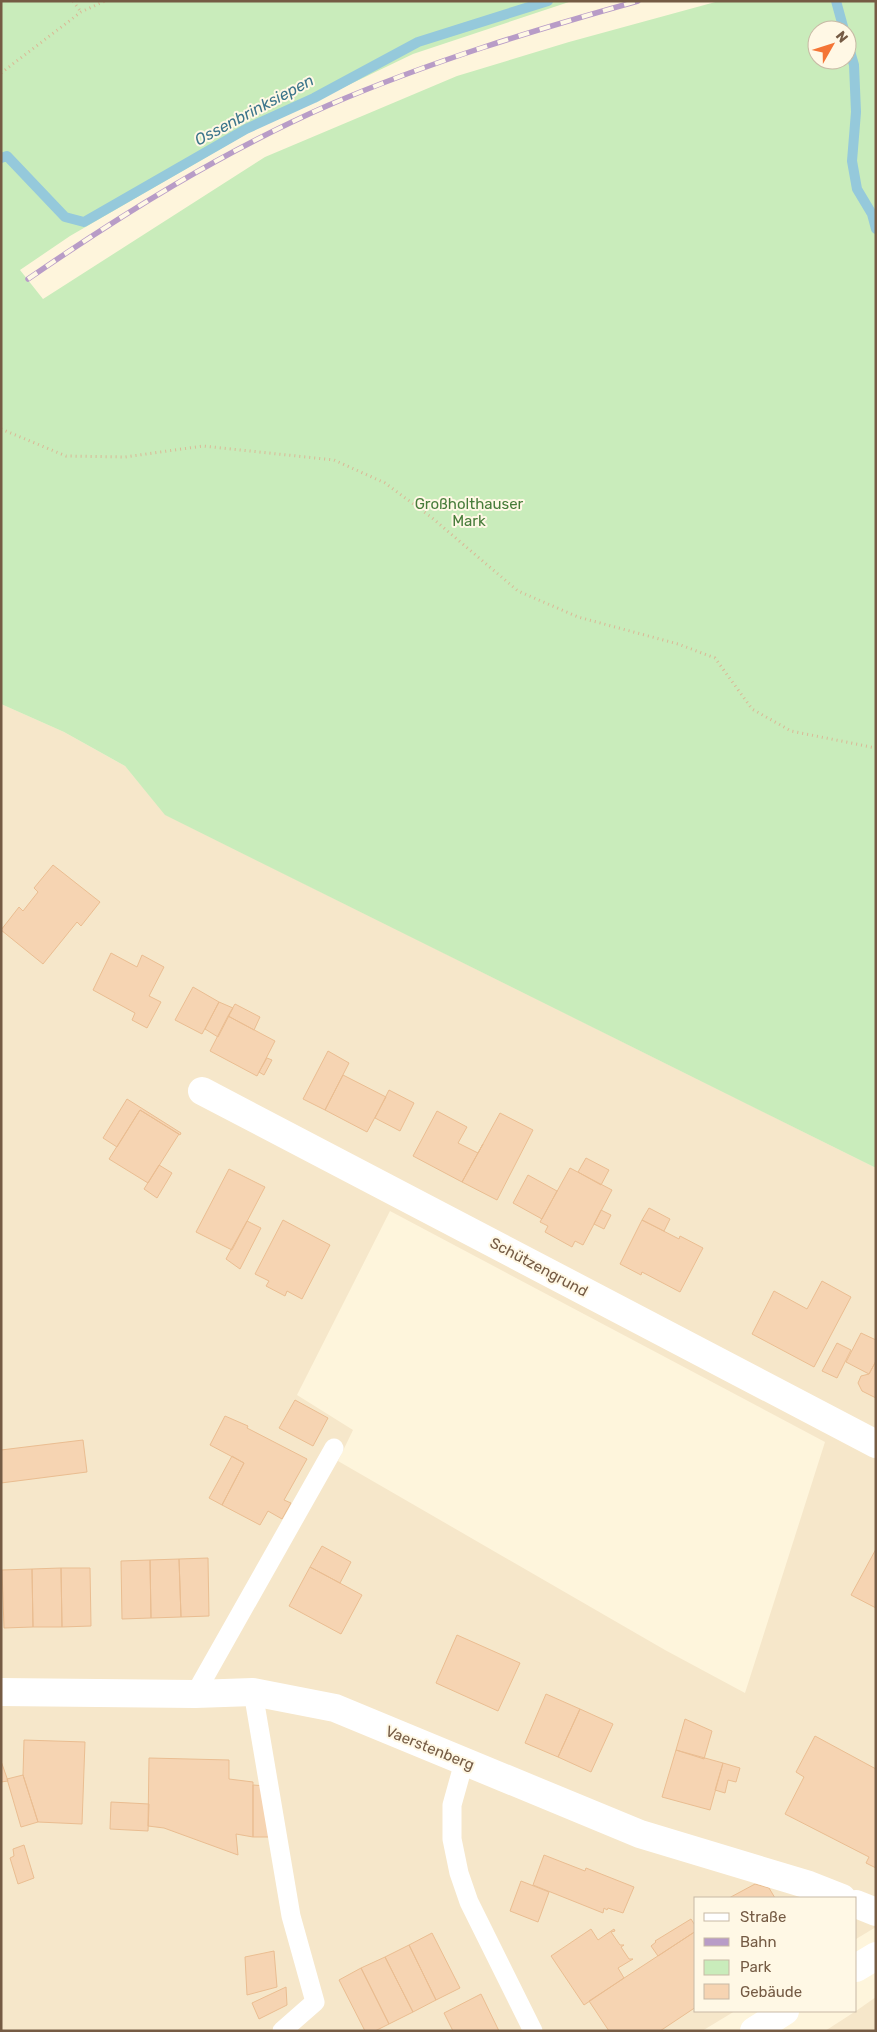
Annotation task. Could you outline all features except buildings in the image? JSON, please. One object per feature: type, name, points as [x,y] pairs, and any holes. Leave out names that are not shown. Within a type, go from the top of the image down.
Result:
[{"type":"street","name":"Schützengrund","points":[[202,1091],[876,1444]]},
{"type":"street","name":"Vaerstenberg","points":[[1,1692],[195,1694],[253,1692],[334,1708],[640,1834],[809,1885],[839,1897]]},
{"type":"street","points":[[857,1904],[876,1912]]},
{"type":"street","points":[[857,1967],[876,1956]]},
{"type":"street","points":[[754,2031],[783,2012]]},
{"type":"lane","points":[[195,1694],[334,1448]]},
{"type":"lane","points":[[253,1692],[291,1916],[315,2002],[282,2031]]},
{"type":"lane","points":[[464,1762],[452,1806],[452,1839],[459,1874],[469,1902],[533,2031]]},
{"type":"path","points":[[74,1],[81,12]]},
{"type":"path","points":[[1,74],[81,12],[105,1]]},
{"type":"path","points":[[1,429],[66,456],[125,457],[202,446],[334,460],[385,483],[430,517],[518,591],[578,617],[678,644],[715,658],[752,709],[791,732],[876,748]]},
{"type":"shaded area","points":[[1,704],[64,732],[125,766],[166,815],[876,1168],[876,1927],[857,1938],[857,1897],[694,1897],[694,2012],[733,2012],[702,2031],[1,2031]],"holes":[[[390,1211],[825,1442],[745,1693],[665,1650],[338,1461],[353,1430],[297,1395]]]},
{"type":"shaded area","points":[[876,1997],[876,2031],[825,2031],[857,2012]]},
{"type":"green space","name":"Großholthauser Mark","points":[[1,1],[572,1],[413,54],[248,133],[70,236],[20,270],[43,299],[265,157],[457,76],[569,42],[719,1],[876,1],[876,1168],[165,815],[125,766],[64,732],[1,704]]},
{"type":"waterway","name":"Ossenbrinksiepen","points":[[1,158],[7,156],[65,217],[84,222],[246,129],[314,98],[418,42],[548,1]]},
{"type":"waterway","points":[[836,1],[841,20]]},
{"type":"waterway","points":[[854,70],[856,112],[852,161],[857,189],[872,214],[876,229]]},
{"type":"railway","points":[[28,279],[137,207],[212,163],[289,123],[367,89],[443,61],[560,23],[638,1]]}]
